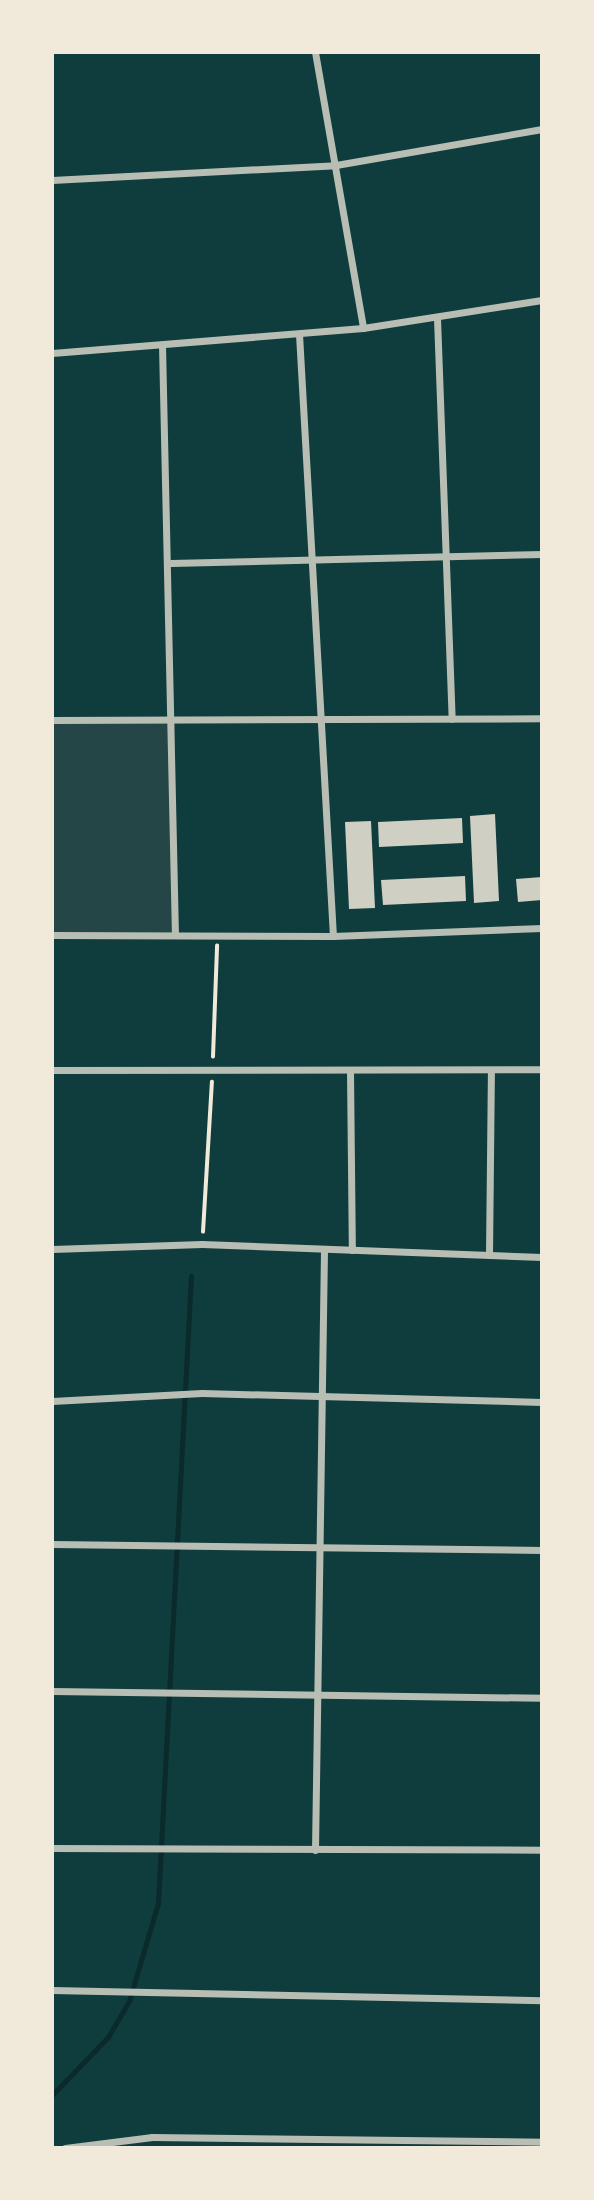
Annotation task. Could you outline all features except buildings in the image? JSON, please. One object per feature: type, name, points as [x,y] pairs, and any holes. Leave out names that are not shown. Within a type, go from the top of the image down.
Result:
[{"type":"street","points":[[315,52],[363,328]]},
{"type":"street","points":[[52,180],[335,164],[541,130]]},
{"type":"street","points":[[52,353],[363,328],[541,300]]},
{"type":"street","points":[[437,318],[448,555],[452,719]]},
{"type":"street","points":[[299,334],[333,936]]},
{"type":"street","points":[[162,345],[175,722],[175,934]]},
{"type":"street","points":[[171,563],[541,554]]},
{"type":"street","points":[[52,720],[175,722],[541,718]]},
{"type":"street","points":[[52,934],[333,936],[541,928]]},
{"type":"street","points":[[52,1070],[541,1069]]},
{"type":"street","points":[[489,1255],[491,1070]]},
{"type":"street","points":[[350,1071],[352,1250]]},
{"type":"street","points":[[52,1249],[202,1244],[541,1257]]},
{"type":"street","points":[[315,1850],[324,1249]]},
{"type":"street","points":[[52,1401],[202,1393],[541,1402]]},
{"type":"street","points":[[52,1544],[541,1550]]},
{"type":"street","points":[[52,1691],[319,1691],[541,1698]]},
{"type":"street","points":[[52,1848],[541,1850]]},
{"type":"street","points":[[52,1990],[541,2000]]},
{"type":"street","points":[[65,2147],[152,2137],[359,2143],[541,2142]]},
{"type":"path","points":[[202,1244],[218,934]]},
{"type":"shaded area","points":[[53,720],[175,722],[175,934],[53,935]]},
{"type":"waterway","points":[[52,2095],[108,2037],[129,2001],[158,1903],[191,1276]]}]
